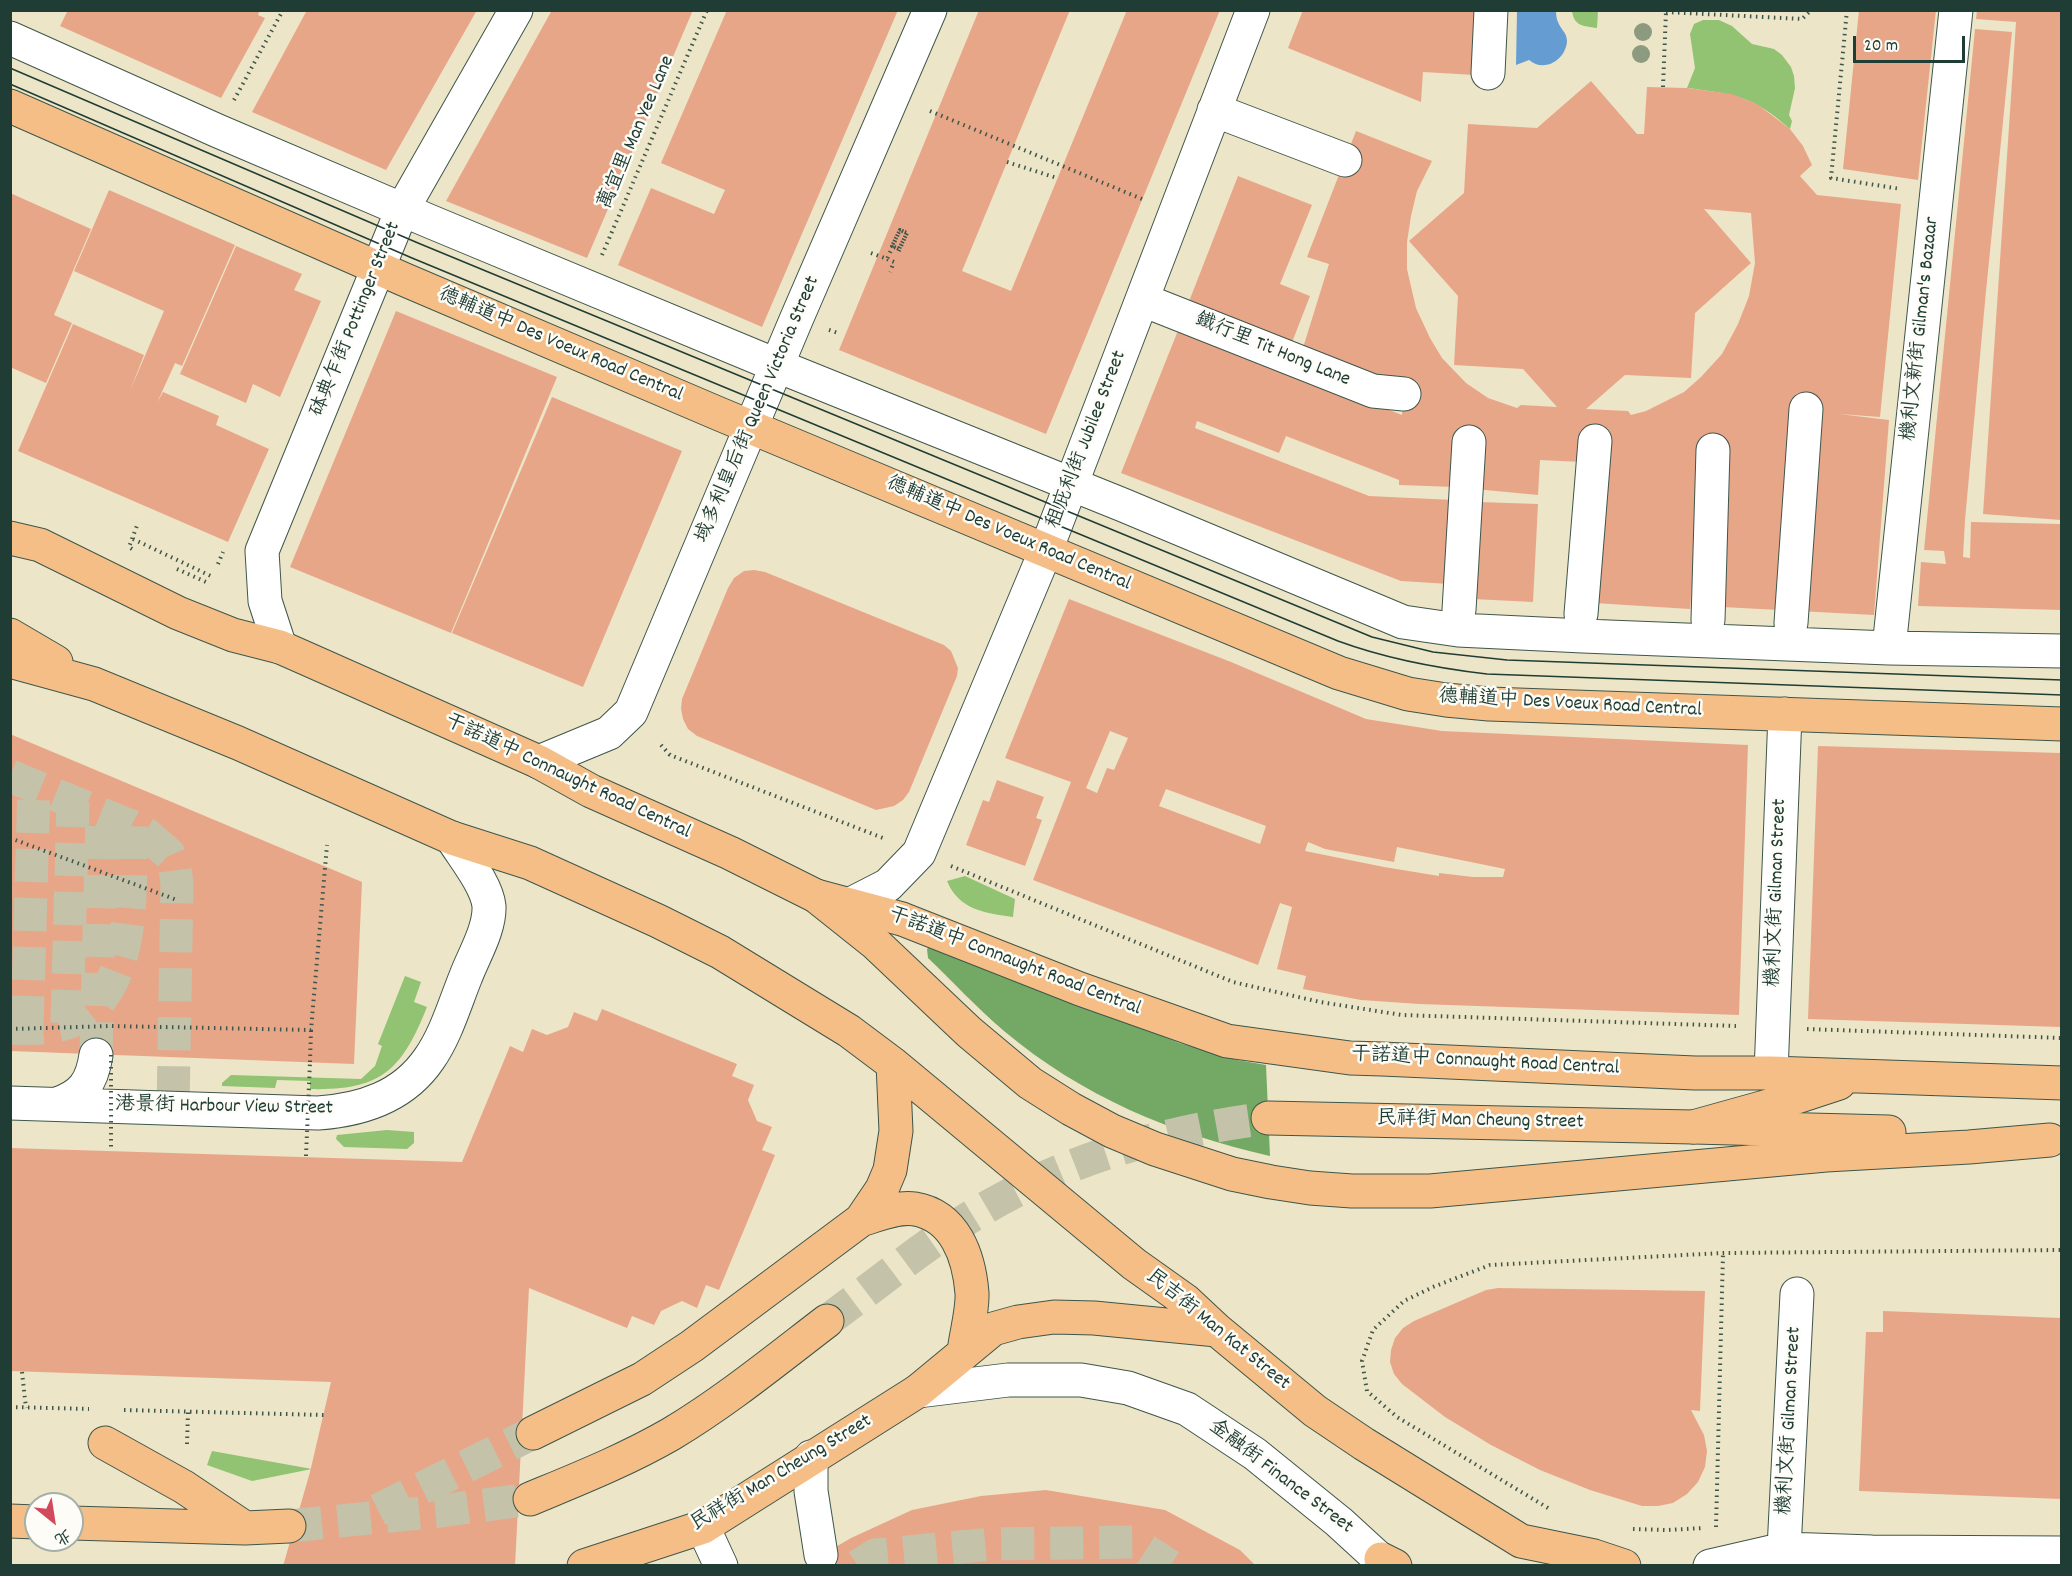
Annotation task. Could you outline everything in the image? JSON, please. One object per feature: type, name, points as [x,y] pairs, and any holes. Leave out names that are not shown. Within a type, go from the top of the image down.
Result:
[{"type":"main road","name":"德輔道中 Des Voeux Road Central","points":[[10,106],[379,268],[752,427],[1339,673],[1408,694],[1489,704],[2061,724]]},
{"type":"main road","name":"干諾道中 Connaught Road Central","points":[[10,525],[25,542],[178,613],[232,635],[280,647],[539,762],[591,791],[730,853],[816,896],[902,919],[1080,989],[1227,1041],[1350,1058],[1695,1073],[1771,1073],[2061,1083]]},
{"type":"main road","points":[[10,635],[94,684]]},
{"type":"main road","points":[[10,661],[94,684],[237,743],[452,838]]},
{"type":"main road","name":"民吉街 Man Kat Street","points":[[452,838],[530,863],[658,921],[720,952],[849,1031],[893,1064],[1134,1264],[1186,1301],[1217,1330],[1315,1411],[1529,1553],[1594,1556],[1624,1566]]},
{"type":"main road","points":[[816,896],[875,943],[969,1032],[1030,1083],[1071,1109],[1112,1131],[1173,1156],[1232,1174],[1271,1182],[1331,1189],[1430,1191],[1826,1142],[1969,1134],[2056,1140]]},
{"type":"main road","points":[[533,1433],[642,1379],[692,1346],[861,1220],[882,1189],[890,1170],[896,1131],[893,1064]]},
{"type":"main road","points":[[1693,1127],[1859,1077]]},
{"type":"main road","name":"民祥街 Man Cheung Street","points":[[1268,1118],[1693,1127],[1826,1142]]},
{"type":"main road","points":[[861,1220],[893,1210],[914,1209],[940,1218],[958,1239],[966,1258],[972,1294],[964,1352]]},
{"type":"main road","name":"民祥街 Man Cheung Street","points":[[584,1566],[703,1527],[918,1391],[993,1329],[1018,1322],[1054,1317],[1094,1318],[1217,1330]]},
{"type":"main road","points":[[530,1499],[600,1470],[671,1434],[738,1390],[827,1321]]},
{"type":"main road","points":[[105,1443],[184,1487],[245,1528]]},
{"type":"main road","points":[[84,1523],[245,1528],[290,1526]]},
{"type":"street","name":"砵典乍街 Pottinger Street","points":[[280,647],[265,601],[262,551],[402,210],[516,10]]},
{"type":"street","name":"域多利皇后街 Queen Victoria Street","points":[[539,762],[609,733],[631,712],[930,10]]},
{"type":"street","name":"租庇利街 Jubilee Street","points":[[851,904],[888,885],[919,853],[1046,550],[1253,10]]},
{"type":"street","points":[[1488,73],[1491,10]]},
{"type":"street","name":"機利文新街 Gilman's Bazaar","points":[[1889,648],[1956,10]]},
{"type":"street","points":[[10,38],[402,210],[1403,622],[1458,630],[1549,635],[1889,648],[2061,651]]},
{"type":"street","points":[[1214,110],[1345,160]]},
{"type":"street","name":"鐵行里 Tit Hong Lane","points":[[1143,300],[1373,391],[1404,394]]},
{"type":"street","points":[[1791,623],[1806,410]]},
{"type":"street","points":[[1581,615],[1595,441]]},
{"type":"street","points":[[1460,610],[1469,442]]},
{"type":"street","points":[[1708,620],[1713,450]]},
{"type":"street","name":"機利文街 Gilman Street","points":[[1771,1073],[1785,714]]},
{"type":"street","name":"港景街 Harbour View Street","points":[[10,1102],[318,1113],[366,1106],[387,1096],[409,1081],[429,1059],[444,1032],[486,926],[489,906],[482,886],[452,838]]},
{"type":"street","points":[[57,1104],[77,1095],[84,1088],[103,1055]]},
{"type":"street","name":"機利文街 Gilman Street","points":[[1784,1549],[1797,1294]]},
{"type":"street","name":"金融街 Finance Street","points":[[918,1391],[1008,1380],[1080,1380],[1128,1388],[1177,1405],[1187,1409],[1255,1454],[1388,1563]]},
{"type":"street","points":[[811,1457],[811,1491],[821,1555]]},
{"type":"street","points":[[703,1527],[721,1566]]},
{"type":"street","points":[[1710,1566],[1784,1549],[2061,1553]]},
{"type":"path","points":[[234,101],[282,10]]},
{"type":"path","name":"萬宜里 Man Yee Lane","points":[[601,258],[706,10]]},
{"type":"path","points":[[1663,87],[1666,11],[1802,19],[1811,10]]},
{"type":"path","points":[[1847,10],[1830,178],[1936,194]]},
{"type":"path","points":[[930,111],[1151,203]]},
{"type":"path","points":[[1007,162],[1057,178]]},
{"type":"path","points":[[887,259],[900,230],[907,233]]},
{"type":"path","points":[[892,246],[899,249],[907,233]]},
{"type":"path","points":[[897,255],[907,233]]},
{"type":"path","points":[[871,253],[894,262],[890,272]]},
{"type":"path","points":[[129,547],[138,523]]},
{"type":"path","points":[[132,538],[213,577]]},
{"type":"path","points":[[218,564],[223,552]]},
{"type":"path","points":[[661,745],[670,755],[893,842]]},
{"type":"path","points":[[10,838],[177,900]]},
{"type":"path","points":[[306,1156],[310,1030],[327,845]]},
{"type":"path","points":[[944,863],[1233,982],[1320,1002],[1410,1015],[2061,1038]]},
{"type":"path","points":[[10,1029],[111,1026],[310,1030]]},
{"type":"path","points":[[103,1055],[111,1151]]},
{"type":"path","points":[[1551,1510],[1397,1417],[1367,1391],[1362,1361],[1374,1330],[1404,1301],[1490,1265],[1723,1253],[2061,1250]]},
{"type":"path","points":[[1716,1527],[1723,1253]]},
{"type":"path","points":[[22,1372],[26,1408]]},
{"type":"path","points":[[10,1407],[96,1410]]},
{"type":"path","points":[[119,1410],[324,1415]]},
{"type":"path","points":[[187,1444],[188,1412]]},
{"type":"green space","points":[[1572,11],[1598,11],[1597,28],[1583,26],[1577,22]]},
{"type":"green space","points":[[1703,20],[1719,20],[1732,26],[1752,44],[1774,49],[1782,55],[1791,67],[1794,76],[1795,88],[1789,115],[1792,121],[1790,129],[1765,110],[1743,98],[1687,88],[1695,68],[1690,34],[1694,24]]},
{"type":"green space","points":[[965,876],[1015,899],[1013,917],[974,908],[958,898],[947,881]]},
{"type":"green space","points":[[933,943],[942,943],[1179,1043],[1237,1060],[1266,1065],[1270,1156],[1233,1147],[1163,1124],[1129,1110],[1065,1075],[1004,1031],[928,958],[927,949]]},
{"type":"green space","points":[[405,976],[421,982],[414,1002],[427,1007],[418,1029],[398,1061],[372,1081],[334,1089],[310,1089],[310,1081],[277,1080],[275,1088],[222,1086],[222,1083],[231,1075],[361,1079],[375,1066],[382,1046],[378,1044]]},
{"type":"green space","points":[[387,1130],[414,1132],[414,1143],[407,1149],[344,1147],[336,1139],[337,1135]]},
{"type":"green space","points":[[212,1451],[312,1469],[252,1481],[207,1465]]},
{"type":"water","points":[[1517,11],[1556,11],[1556,17],[1567,41],[1563,54],[1553,63],[1541,65],[1529,60],[1516,65]]},
{"type":"building","points":[[68,10],[260,10],[258,15],[265,18],[221,98],[60,26]]},
{"type":"building","points":[[307,10],[477,10],[386,170],[252,112]]},
{"type":"building","points":[[552,10],[693,10],[587,258],[446,201]]},
{"type":"building","points":[[727,10],[898,10],[762,327],[618,265],[651,188],[714,214],[725,190],[661,163]]},
{"type":"building","points":[[979,10],[1070,10],[962,271],[1011,291],[1127,10],[1220,10],[1046,434],[839,350]]},
{"type":"building","points":[[1303,10],[1478,10],[1475,75],[1423,72],[1421,102],[1288,48]]},
{"type":"building","points":[[1859,10],[1936,10],[1918,180],[1843,169]]},
{"type":"building","points":[[1977,10],[2061,10],[2061,520],[1983,514],[2016,22],[1976,19]]},
{"type":"building","points":[[1975,29],[2012,32],[1986,291],[1963,557],[1970,558],[1971,522],[2061,524],[2061,610],[1918,606],[1921,562],[1946,564],[1944,551],[1924,550]]},
{"type":"building","points":[[1591,81],[1637,134],[1644,134],[1647,87],[1687,88],[1732,94],[1757,104],[1790,129],[1803,146],[1812,165],[1800,176],[1817,195],[1901,204],[1880,417],[1839,414],[1889,420],[1874,615],[1722,607],[1703,449],[1690,609],[1594,603],[1581,462],[1540,460],[1538,495],[1454,487],[1399,485],[1399,480],[1286,436],[1279,453],[1197,421],[1195,428],[1369,496],[1454,500],[1449,584],[1401,581],[1121,473],[1179,328],[1402,415],[1404,394],[1376,380],[1302,351],[1329,264],[1307,257],[1356,131],[1432,161],[1417,191],[1411,216],[1407,242],[1407,269],[1416,308],[1442,358],[1466,383],[1488,398],[1517,408],[1521,405],[1557,407],[1523,369],[1454,365],[1458,296],[1409,241],[1464,193],[1468,124],[1537,128]],"holes":[[[1704,209],[1751,213],[1755,263],[1749,296],[1738,324],[1722,354],[1684,392],[1646,411],[1631,415],[1628,411],[1586,409],[1625,375],[1691,378],[1695,313],[1751,263]]]},
{"type":"building","points":[[1238,176],[1312,205],[1280,284],[1310,296],[1291,345],[1188,304]]},
{"type":"building","points":[[109,190],[235,245],[182,366],[175,363],[157,403],[163,392],[219,416],[216,425],[269,449],[228,542],[18,451],[73,324],[144,355],[130,391],[164,311],[74,271]]},
{"type":"building","points":[[10,193],[91,229],[54,315],[72,323],[46,383],[10,367]]},
{"type":"building","points":[[236,246],[302,274],[294,290],[321,301],[280,397],[253,384],[246,403],[180,374]]},
{"type":"building","points":[[396,311],[557,377],[451,633],[290,567]]},
{"type":"building","points":[[552,397],[682,451],[583,687],[452,633]]},
{"type":"building","points":[[1479,502],[1538,504],[1533,602],[1473,599]]},
{"type":"building","points":[[744,571],[765,572],[944,645],[951,651],[958,668],[957,676],[909,792],[894,806],[876,810],[697,736],[688,729],[681,709],[682,699],[728,588],[734,578]]},
{"type":"building","points":[[1069,599],[1231,662],[1366,719],[1442,731],[1748,745],[1739,1015],[1419,1004],[1361,1000],[1303,989],[1306,976],[1277,969],[1292,907],[1280,903],[1258,965],[1033,880],[1071,782],[1005,758]],"holes":[[[1110,731],[1128,738],[1114,770],[1107,768],[1097,793],[1086,788]],[[1166,789],[1266,826],[1260,844],[1159,806]],[[1308,842],[1325,849],[1394,862],[1397,847],[1505,869],[1503,877],[1473,877],[1439,873],[1439,876],[1305,851]]]},
{"type":"building","points":[[10,734],[362,882],[354,1064],[10,1051]]},
{"type":"building","points":[[1818,746],[2061,753],[2061,1027],[1808,1019]]},
{"type":"building","points":[[997,780],[1044,797],[1036,818],[1042,820],[1025,866],[966,845],[983,800],[989,802]]},
{"type":"building","points":[[602,1009],[737,1064],[732,1076],[754,1085],[748,1100],[757,1121],[772,1127],[762,1150],[775,1155],[719,1290],[706,1285],[697,1308],[682,1301],[661,1311],[654,1325],[632,1316],[627,1328],[529,1288],[515,1566],[283,1566],[310,1472],[331,1382],[10,1371],[10,1148],[462,1162],[510,1046],[523,1052],[532,1029],[547,1035],[568,1027],[574,1012],[597,1021]]},
{"type":"building","points":[[1498,1288],[1705,1291],[1700,1411],[1691,1410],[1704,1435],[1707,1451],[1705,1467],[1698,1482],[1687,1494],[1673,1503],[1642,1506],[1590,1490],[1540,1470],[1491,1445],[1445,1417],[1402,1384],[1394,1374],[1390,1362],[1395,1338],[1403,1328],[1486,1290]]},
{"type":"building","points":[[1883,1311],[2061,1318],[2061,1499],[1859,1491],[1866,1332],[1883,1332]]},
{"type":"building","points":[[1046,1490],[1165,1510],[1240,1550],[1256,1566],[803,1566],[851,1538],[912,1510],[981,1496]]},
{"type":"tunnel","points":[[10,776],[131,826],[146,834],[169,854],[175,868],[177,884],[173,1108]]},
{"type":"tunnel","points":[[27,1029],[34,785]]},
{"type":"tunnel","points":[[67,1023],[73,802]]},
{"type":"tunnel","points":[[96,1055],[102,814]]},
{"type":"tunnel","points":[[10,1028],[48,1027],[74,1020],[100,1000],[113,980],[127,929],[130,902],[131,826]]},
{"type":"tunnel","points":[[827,1321],[914,1255],[960,1224],[983,1209],[1038,1181],[1069,1167],[1134,1145],[1200,1129],[1268,1118]]},
{"type":"tunnel","points":[[378,1510],[533,1433]]},
{"type":"tunnel","points":[[289,1526],[440,1511],[530,1499]]},
{"type":"tunnel","points":[[858,1566],[875,1555],[992,1544],[1133,1542],[1170,1566]]},
{"type":"tram line","points":[[10,68],[418,243],[1372,637],[1433,652],[1507,660],[2062,680]]},
{"type":"tram line","points":[[10,84],[412,258],[1338,641],[1375,653],[1430,666],[1487,674],[2062,695]]}]
